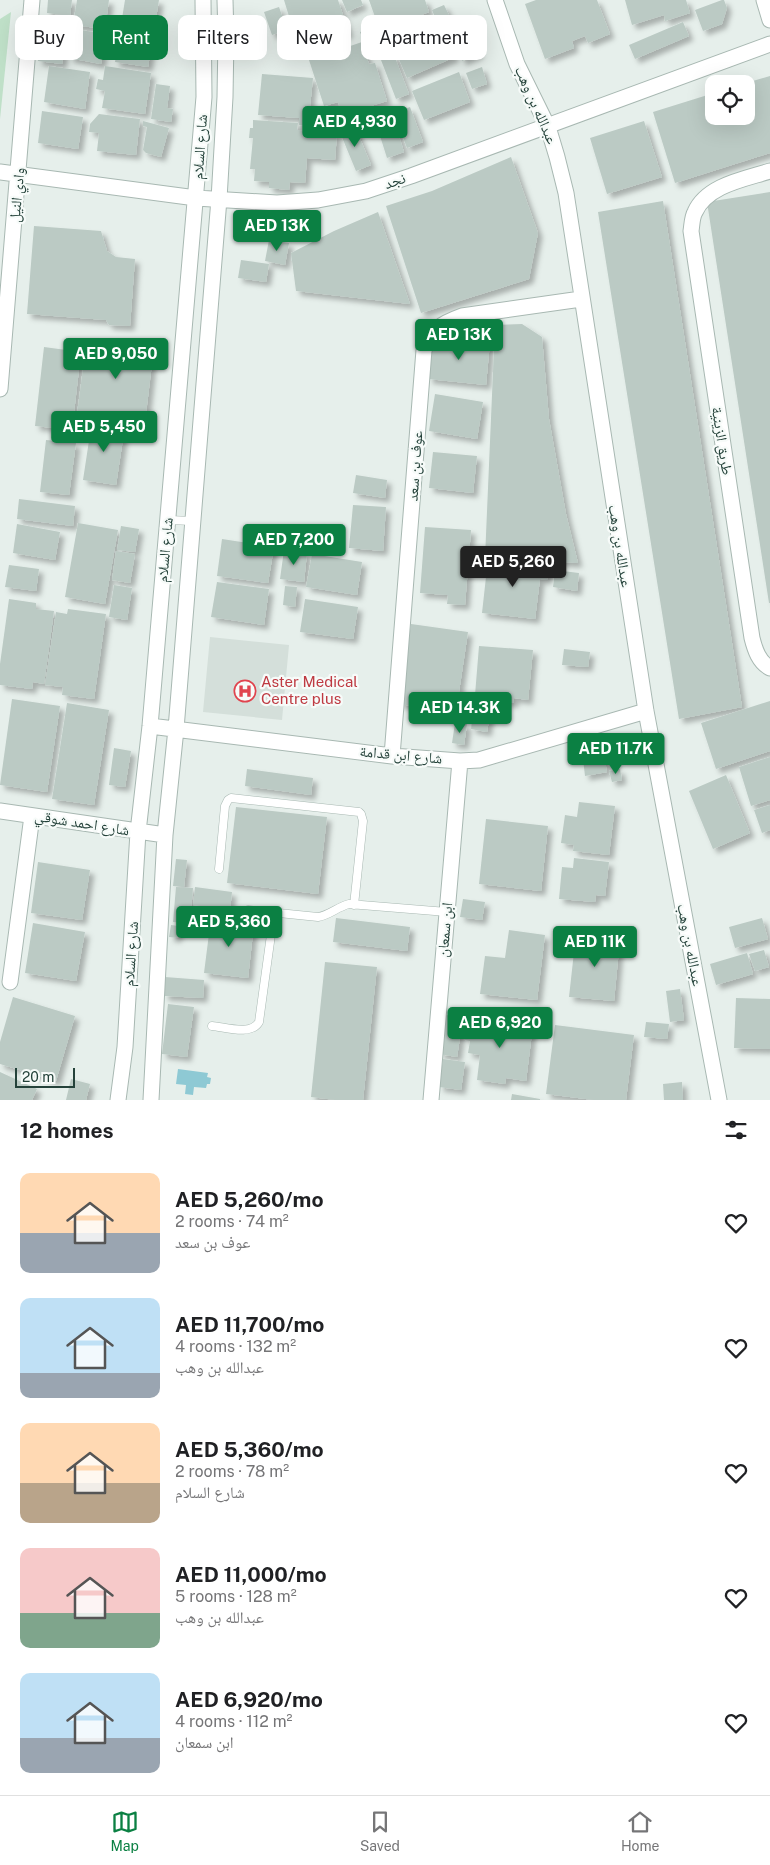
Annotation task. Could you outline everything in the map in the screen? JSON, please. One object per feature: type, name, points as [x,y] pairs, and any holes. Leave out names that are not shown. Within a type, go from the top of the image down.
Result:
[{"type":"street","name":"وادي النيل","points":[[0,389],[32,0]]},
{"type":"street","name":"شارع السلام","points":[[118,1100],[125,1047],[138,832],[150,726],[204,97],[202,0]]},
{"type":"street","name":"شارع السلام","points":[[151,1100],[165,835],[176,729],[193,521],[225,97],[225,0]]},
{"type":"street","name":"عبدالله بن وهب","points":[[495,0],[517,64],[548,127],[566,194],[646,711],[718,1100]]},
{"type":"street","points":[[764,0],[770,20]]},
{"type":"street","name":"نجد","points":[[0,172],[196,198],[277,203],[318,200],[366,191],[548,127],[770,44]]},
{"type":"street","name":"طريق الزينية","points":[[769,668],[757,654],[752,638],[690,231],[695,212],[704,199],[720,188],[770,171]]},
{"type":"street","name":"عوف بن سعد","points":[[392,756],[424,350],[431,334],[443,323],[462,316],[581,299]]},
{"type":"street","name":"شارع ابن قدامة","points":[[150,726],[392,756],[460,761],[479,760],[646,711]]},
{"type":"street","name":"ابن سمعان","points":[[431,1100],[460,761]]},
{"type":"street","name":"شارع احمد شوقي","points":[[0,811],[165,835]]},
{"type":"street","points":[[10,982],[32,816]]},
{"type":"lane","points":[[168,520],[193,521]]},
{"type":"lane","points":[[219,869],[225,806],[231,798],[355,811],[361,814],[363,821],[354,905]]},
{"type":"lane","points":[[248,910],[318,918],[326,916],[343,906],[354,905],[447,912]]},
{"type":"lane","points":[[212,1026],[251,1029],[257,1026],[274,913]]},
{"type":"shaded area","name":"Aster Medical Centre plus","points":[[210,637],[289,645],[282,720],[203,712]]},
{"type":"green space","points":[[11,12],[0,119],[0,19]]},
{"type":"water","points":[[178,1069],[208,1073],[207,1077],[211,1078],[210,1084],[207,1084],[206,1088],[194,1087],[193,1095],[185,1094],[186,1085],[176,1084]]},
{"type":"building","points":[[48,0],[72,0],[70,15],[47,13]]},
{"type":"building","points":[[77,0],[109,0],[107,15],[93,15],[93,28],[83,26],[83,15],[75,15]]},
{"type":"building","points":[[125,0],[159,0],[157,15],[123,15]]},
{"type":"building","points":[[284,0],[338,0],[343,15],[289,15]]},
{"type":"building","points":[[342,0],[361,0],[363,5],[347,12]]},
{"type":"building","points":[[369,0],[425,0],[429,12],[421,15],[374,15]]},
{"type":"building","points":[[536,0],[597,0],[610,34],[588,43],[585,36],[572,41],[574,48],[545,59],[525,4]]},
{"type":"building","points":[[625,0],[686,0],[690,13],[665,21],[664,15],[632,25]]},
{"type":"building","points":[[724,0],[727,8],[722,24],[703,31],[695,10]]},
{"type":"building","points":[[444,5],[449,15],[434,15],[432,10]]},
{"type":"building","points":[[279,7],[282,15],[277,15],[277,33],[272,35],[267,15],[264,12]]},
{"type":"building","points":[[683,22],[689,36],[635,59],[629,45]]},
{"type":"building","points":[[83,30],[93,32],[93,60],[102,60],[101,64],[80,60],[83,60]]},
{"type":"building","points":[[361,42],[361,60],[368,60],[369,64],[375,63],[387,101],[342,115],[338,102],[324,106],[309,60],[351,60],[351,46]]},
{"type":"building","points":[[38,60],[63,60],[62,64]]},
{"type":"building","points":[[115,60],[149,60],[148,67],[115,62]]},
{"type":"building","points":[[381,60],[396,60],[409,94],[396,99]]},
{"type":"building","points":[[399,60],[448,60],[407,78]]},
{"type":"building","points":[[49,66],[90,72],[85,109],[44,102]]},
{"type":"building","points":[[105,66],[151,73],[145,114],[102,108],[105,91],[96,89],[98,79],[103,80]]},
{"type":"building","points":[[482,67],[487,84],[472,89],[466,73]]},
{"type":"building","points":[[459,72],[470,102],[424,120],[412,91]]},
{"type":"building","points":[[262,74],[313,78],[308,126],[299,125],[299,118],[258,115]]},
{"type":"building","points":[[770,76],[770,153],[675,183],[653,112],[705,96],[705,125],[755,125],[755,80]]},
{"type":"building","points":[[156,84],[170,86],[167,108],[173,109],[171,122],[151,119]]},
{"type":"building","points":[[410,107],[423,142],[407,148],[394,113]]},
{"type":"building","points":[[42,111],[83,117],[78,149],[38,143]]},
{"type":"building","points":[[99,114],[140,119],[136,155],[97,151],[99,133],[89,132],[90,124]]},
{"type":"building","points":[[392,114],[404,152],[387,158],[375,120]]},
{"type":"building","points":[[253,120],[298,123],[297,130],[337,133],[335,160],[307,158],[305,183],[290,182],[289,190],[269,188],[269,182],[254,181],[255,169],[250,169],[253,138],[249,138],[250,128],[253,128]]},
{"type":"building","points":[[143,121],[169,128],[161,157],[146,153],[143,150],[147,127],[143,126]]},
{"type":"building","points":[[644,121],[662,177],[607,194],[590,138]]},
{"type":"building","points":[[354,124],[371,165],[356,171],[339,130]]},
{"type":"building","points":[[511,157],[538,233],[529,279],[421,313],[386,206],[432,191]]},
{"type":"building","points":[[770,192],[770,603],[769,603],[707,202]]},
{"type":"building","points":[[663,201],[742,707],[679,719],[598,212]]},
{"type":"building","points":[[378,212],[410,304],[296,291],[291,253],[334,231]]},
{"type":"building","points":[[34,226],[101,231],[107,251],[116,257],[135,259],[130,326],[109,325],[106,320],[27,314]]},
{"type":"building","points":[[269,240],[289,243],[285,265],[265,261]]},
{"type":"building","points":[[241,260],[269,264],[266,282],[238,278]]},
{"type":"building","points":[[522,324],[542,337],[549,419],[566,514],[578,563],[485,558],[495,325]]},
{"type":"building","points":[[433,336],[490,342],[486,385],[428,379]]},
{"type":"building","points":[[87,338],[154,347],[145,422],[77,414]]},
{"type":"building","points":[[44,347],[81,352],[72,430],[35,426]]},
{"type":"building","points":[[435,394],[483,402],[477,439],[429,431]]},
{"type":"building","points":[[92,421],[125,426],[116,485],[83,480]]},
{"type":"building","points":[[46,440],[76,443],[69,495],[40,492]]},
{"type":"building","points":[[433,452],[477,456],[473,493],[429,488]]},
{"type":"building","points":[[356,475],[387,480],[385,498],[353,493]]},
{"type":"building","points":[[19,499],[75,506],[73,526],[17,519]]},
{"type":"building","points":[[353,505],[386,507],[383,551],[349,548]]},
{"type":"building","points":[[78,523],[118,530],[105,604],[65,597]]},
{"type":"building","points":[[17,524],[60,532],[55,560],[13,553]]},
{"type":"building","points":[[121,526],[139,529],[135,552],[117,550]]},
{"type":"building","points":[[425,527],[471,530],[465,605],[447,604],[448,595],[420,593]]},
{"type":"building","points":[[222,539],[274,547],[268,583],[217,576]]},
{"type":"building","points":[[284,550],[307,553],[304,582],[280,579]]},
{"type":"building","points":[[116,551],[135,554],[130,583],[112,580]]},
{"type":"building","points":[[312,554],[362,562],[357,595],[306,587]]},
{"type":"building","points":[[488,559],[549,566],[547,580],[540,579],[535,619],[482,613]]},
{"type":"building","points":[[9,565],[39,569],[36,591],[5,587]]},
{"type":"building","points":[[555,570],[579,573],[577,591],[553,587]]},
{"type":"building","points":[[217,582],[269,589],[264,625],[211,617]]},
{"type":"building","points":[[114,585],[132,588],[127,620],[109,617]]},
{"type":"building","points":[[285,586],[297,587],[295,607],[283,605]]},
{"type":"building","points":[[9,599],[36,603],[36,609],[54,611],[44,684],[33,682],[32,689],[0,685],[0,664]]},
{"type":"building","points":[[305,599],[358,607],[353,639],[300,632]]},
{"type":"building","points":[[68,609],[106,614],[94,699],[62,695],[63,687],[45,685],[56,612],[67,614]]},
{"type":"building","points":[[411,624],[468,632],[456,712],[399,704]]},
{"type":"building","points":[[479,646],[533,650],[528,700],[514,698],[514,703],[486,701],[486,696],[475,695]]},
{"type":"building","points":[[564,649],[590,652],[588,667],[562,665]]},
{"type":"building","points":[[12,699],[60,706],[47,792],[0,785]]},
{"type":"building","points":[[770,701],[770,751],[716,769],[701,723]]},
{"type":"building","points":[[67,703],[109,710],[94,805],[52,799]]},
{"type":"building","points":[[473,712],[490,715],[487,732],[471,729]]},
{"type":"building","points":[[455,723],[467,724],[464,745],[452,743]]},
{"type":"building","points":[[114,748],[131,751],[125,787],[109,785]]},
{"type":"building","points":[[604,756],[607,772],[585,776],[583,759]]},
{"type":"building","points":[[770,757],[770,800],[751,806],[739,767]]},
{"type":"building","points":[[247,769],[313,778],[311,795],[245,786]]},
{"type":"building","points":[[620,769],[622,780],[612,782],[609,771]]},
{"type":"building","points":[[726,775],[750,833],[713,849],[689,791]]},
{"type":"building","points":[[579,802],[615,806],[609,855],[573,851],[574,845],[561,843],[565,815],[577,817]]},
{"type":"building","points":[[770,805],[770,830],[762,833],[754,810]]},
{"type":"building","points":[[236,807],[327,817],[318,894],[227,883]]},
{"type":"building","points":[[486,819],[548,826],[541,891],[479,884]]},
{"type":"building","points":[[574,858],[609,862],[605,896],[596,895],[595,902],[559,899],[562,867],[573,868]]},
{"type":"building","points":[[176,859],[187,860],[184,887],[173,886]]},
{"type":"building","points":[[38,862],[90,870],[82,920],[31,913]]},
{"type":"building","points":[[176,887],[193,888],[190,924],[173,922]]},
{"type":"building","points":[[195,887],[232,892],[230,910],[193,905]]},
{"type":"building","points":[[463,899],[485,902],[482,920],[460,917]]},
{"type":"building","points":[[192,907],[211,910],[208,925],[190,922]]},
{"type":"building","points":[[211,918],[254,924],[248,978],[204,973]]},
{"type":"building","points":[[336,918],[410,927],[407,951],[333,942]]},
{"type":"building","points":[[762,918],[768,939],[735,948],[729,927]]},
{"type":"building","points":[[33,923],[85,932],[76,981],[25,973]]},
{"type":"building","points":[[171,925],[179,926],[177,938],[169,937]]},
{"type":"building","points":[[509,930],[545,935],[537,1000],[480,994],[485,956],[505,958]]},
{"type":"building","points":[[576,934],[620,939],[614,1001],[569,997]]},
{"type":"building","points":[[764,950],[769,967],[755,971],[749,954]]},
{"type":"building","points":[[747,953],[753,974],[716,985],[710,964]]},
{"type":"building","points":[[325,962],[377,967],[363,1100],[336,1100],[311,1097]]},
{"type":"building","points":[[165,977],[204,980],[203,998],[164,996]]},
{"type":"building","points":[[680,989],[684,1020],[670,1022],[666,991]]},
{"type":"building","points":[[13,997],[75,1016],[56,1081],[0,1064],[0,1042]]},
{"type":"building","points":[[736,998],[770,999],[770,1049],[734,1048]]},
{"type":"building","points":[[168,1004],[194,1007],[187,1057],[162,1054]]},
{"type":"building","points":[[446,1015],[463,1018],[457,1057],[439,1054]]},
{"type":"building","points":[[468,1017],[533,1025],[526,1081],[506,1078],[505,1084],[477,1080],[480,1055],[468,1053],[470,1041],[465,1040]]},
{"type":"building","points":[[646,1022],[669,1024],[667,1039],[644,1037]]},
{"type":"building","points":[[555,1025],[634,1035],[626,1100],[594,1100],[546,1094]]},
{"type":"building","points":[[443,1059],[465,1062],[461,1090],[439,1087]]},
{"type":"building","points":[[0,1072],[37,1089],[32,1100],[0,1100]]},
{"type":"building","points":[[71,1079],[90,1084],[86,1100],[66,1100]]},
{"type":"building","points":[[682,1082],[683,1100],[664,1100],[663,1084]]},
{"type":"building","points":[[512,1094],[540,1099],[540,1100],[511,1100]]},
{"type":"place","name":"Aster Medical Centre plus","points":[[245,691]]}]
